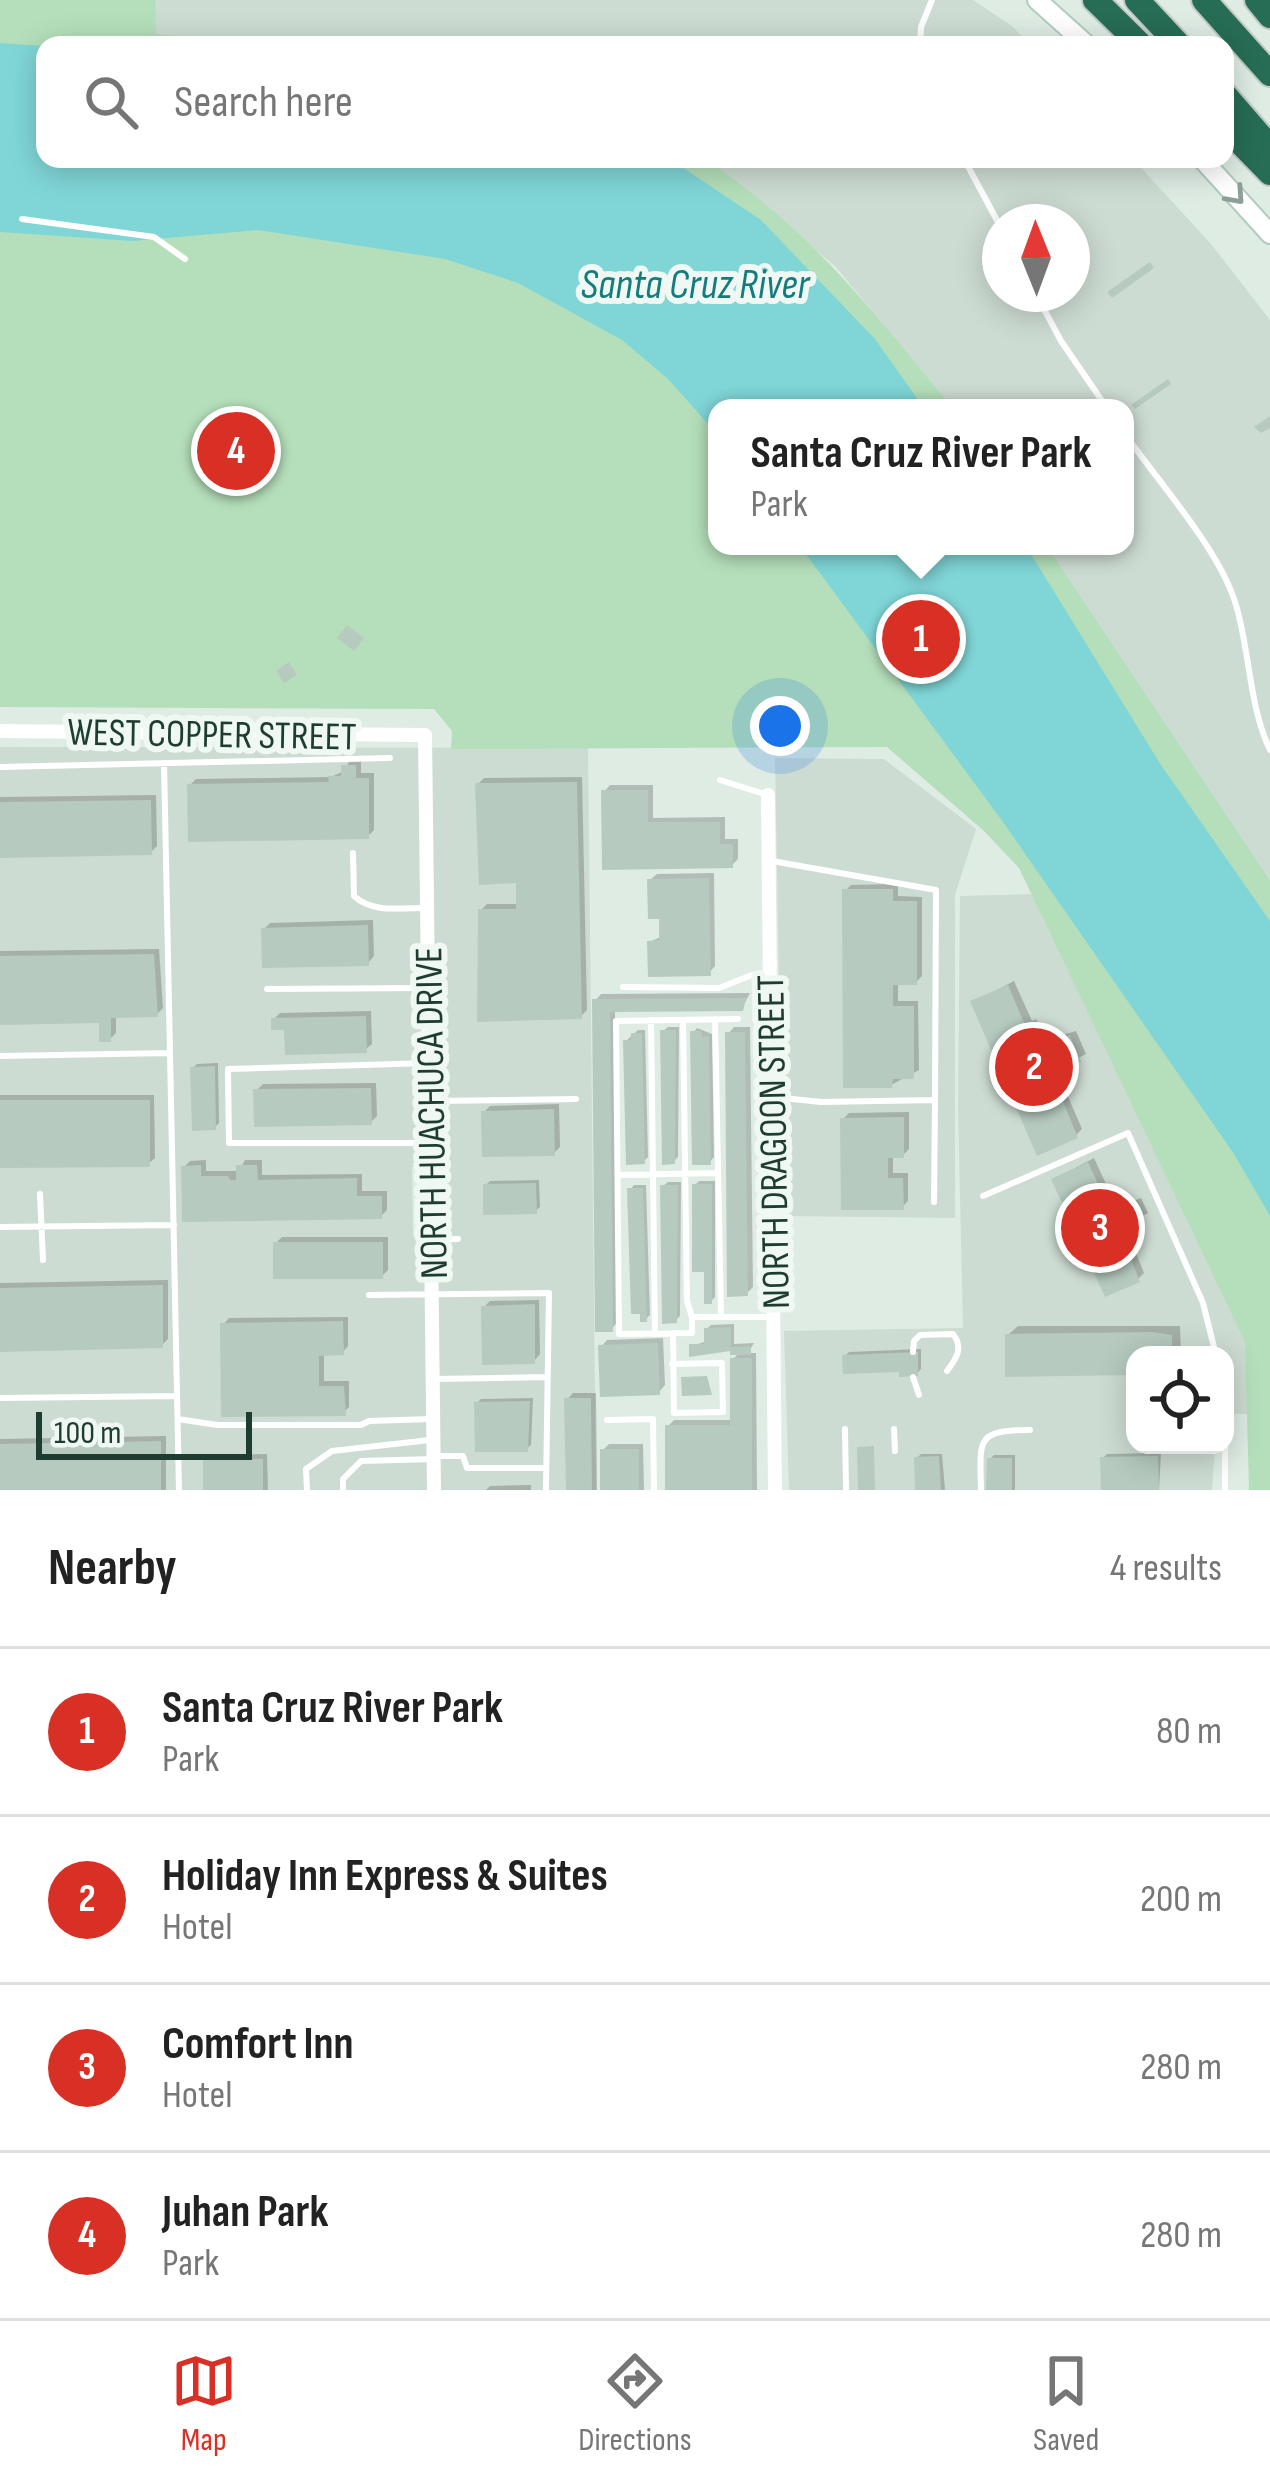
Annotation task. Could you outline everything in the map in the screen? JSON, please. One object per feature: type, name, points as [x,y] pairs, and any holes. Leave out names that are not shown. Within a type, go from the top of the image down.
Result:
[{"type":"highway","points":[[1094,0],[1132,36]]},
{"type":"highway","points":[[1137,0],[1171,36]]},
{"type":"highway","points":[[1204,0],[1270,74]]},
{"type":"highway","points":[[1257,0],[1270,16]]},
{"type":"highway","points":[[1234,105],[1270,147]]},
{"type":"highway","points":[[1234,136],[1270,173]]},
{"type":"main road","points":[[1037,0],[1077,36]]},
{"type":"main road","points":[[1210,168],[1270,234]]},
{"type":"street","name":"WEST COPPER STREET","points":[[0,731],[425,735]]},
{"type":"street","name":"NORTH HUACHUCA DRIVE","points":[[425,735],[434,1490]]},
{"type":"street","name":"NORTH DRAGOON STREET","points":[[768,795],[776,1490]]},
{"type":"lane","points":[[920,36],[932,0]]},
{"type":"lane","points":[[969,168],[988,204]]},
{"type":"lane","points":[[22,219],[154,237],[185,259]]},
{"type":"lane","points":[[1046,312],[1101,399]]},
{"type":"lane","points":[[1134,447],[1217,563],[1236,602],[1261,730],[1270,750]]},
{"type":"lane","points":[[0,767],[390,758]]},
{"type":"lane","points":[[164,764],[179,1490]]},
{"type":"lane","points":[[720,780],[768,795]]},
{"type":"lane","points":[[353,853],[354,896],[361,903],[375,908],[427,908]]},
{"type":"lane","points":[[769,860],[936,890],[934,1202]]},
{"type":"lane","points":[[623,987],[719,988],[752,975],[770,974]]},
{"type":"lane","points":[[266,989],[428,987]]},
{"type":"lane","points":[[716,1019],[721,1317]]},
{"type":"lane","points":[[683,1020],[683,1174],[692,1333],[620,1334],[616,1021],[738,1019]]},
{"type":"lane","points":[[651,1020],[655,1334]]},
{"type":"lane","points":[[0,1056],[170,1053]]},
{"type":"lane","points":[[429,1063],[228,1069],[229,1143],[430,1143]]},
{"type":"lane","points":[[771,1097],[820,1102],[934,1100]]},
{"type":"lane","points":[[429,1101],[576,1099]]},
{"type":"lane","points":[[983,1196],[1128,1132],[1204,1303],[1214,1346]]},
{"type":"lane","points":[[617,1175],[718,1173]]},
{"type":"lane","points":[[40,1194],[43,1260]]},
{"type":"lane","points":[[0,1227],[174,1225]]},
{"type":"lane","points":[[431,1240],[458,1239]]},
{"type":"lane","points":[[369,1295],[549,1293],[546,1490]]},
{"type":"lane","points":[[692,1318],[773,1316]]},
{"type":"lane","points":[[673,1333],[673,1364],[674,1413],[723,1412],[722,1363],[673,1364]]},
{"type":"lane","points":[[913,1352],[920,1335],[953,1334],[958,1355],[947,1371]]},
{"type":"lane","points":[[433,1379],[547,1377]]},
{"type":"lane","points":[[913,1377],[919,1395]]},
{"type":"lane","points":[[0,1398],[177,1396]]},
{"type":"lane","points":[[178,1419],[217,1425],[433,1419]]},
{"type":"lane","points":[[607,1420],[653,1419],[654,1490]]},
{"type":"lane","points":[[845,1429],[846,1490]]},
{"type":"lane","points":[[894,1429],[895,1451]]},
{"type":"lane","points":[[981,1490],[980,1444],[986,1436],[993,1431],[1030,1430]]},
{"type":"lane","points":[[308,1490],[307,1468],[332,1451],[434,1439]]},
{"type":"lane","points":[[1225,1454],[1225,1490]]},
{"type":"lane","points":[[343,1490],[343,1479],[361,1460],[463,1456],[467,1468],[546,1468]]},
{"type":"shaded area","points":[[155,0],[973,0],[1021,36],[183,36],[155,34]]},
{"type":"shaded area","points":[[715,168],[1141,168],[1211,244],[1270,320],[1270,880],[1053,555],[1134,555],[1134,399],[946,399],[835,266]]},
{"type":"shaded area","points":[[0,747],[588,748],[596,1490],[0,1490]],"holes":[[[412,1167],[445,1168],[445,1236],[413,1237]]]},
{"type":"shaded area","points":[[775,758],[884,759],[976,829],[955,895],[955,1218],[783,1216]]},
{"type":"shaded area","points":[[1038,894],[1252,1341],[1254,1414],[1234,1414],[1234,1346],[1126,1346],[1126,1454],[1214,1454],[1212,1490],[789,1490],[784,1331],[963,1328],[960,896]]},
{"type":"green space","points":[[0,0],[155,0],[156,34],[184,36],[36,36],[36,168],[717,168],[808,242],[946,399],[708,399],[708,555],[1053,555],[1270,880],[1270,1490],[1249,1490],[1245,1342],[1019,868],[984,831],[887,747],[451,749],[452,731],[434,709],[0,707]]},
{"type":"water","name":"Santa Cruz River","points":[[0,43],[36,45],[36,168],[683,168],[761,220],[875,339],[918,399],[708,399],[708,424],[668,379],[622,340],[518,283],[445,259],[258,230],[133,241],[0,232]]},
{"type":"water","points":[[807,555],[1032,555],[1161,765],[1270,921],[1270,1216],[1234,1154],[1003,822]]},
{"type":"building","points":[[1150,262],[1154,268],[1112,298],[1107,292]]},
{"type":"building","points":[[1168,379],[1171,384],[1135,409],[1134,403]]},
{"type":"building","points":[[1270,416],[1270,428],[1261,433],[1254,427]]},
{"type":"building","points":[[347,625],[364,638],[354,651],[337,638]]},
{"type":"building","points":[[289,662],[297,675],[284,683],[276,671]]},
{"type":"building","points":[[341,765],[356,765],[356,778],[369,778],[369,839],[188,842],[187,784],[329,782],[328,776],[341,776]]},
{"type":"building","points":[[577,782],[582,1019],[477,1022],[478,909],[516,909],[516,883],[479,885],[475,783]]},
{"type":"building","points":[[601,790],[648,790],[648,822],[720,822],[720,844],[733,844],[733,868],[602,870]]},
{"type":"building","points":[[151,800],[152,855],[0,858],[0,802]]},
{"type":"building","points":[[709,878],[711,976],[648,977],[647,941],[659,940],[659,919],[648,919],[647,879]]},
{"type":"building","points":[[842,889],[893,889],[893,901],[917,901],[917,985],[893,985],[893,1006],[914,1006],[914,1079],[893,1079],[892,1088],[843,1088]]},
{"type":"building","points":[[368,925],[369,966],[262,968],[261,928]]},
{"type":"building","points":[[154,954],[158,1017],[111,1018],[111,1042],[99,1042],[99,1023],[0,1025],[0,956]]},
{"type":"building","points":[[1008,985],[1025,1025],[1030,1022],[1040,1044],[1070,1035],[1081,1062],[1058,1072],[1062,1099],[1078,1138],[1037,1156],[970,1001]]},
{"type":"building","points":[[746,998],[743,1011],[610,1012],[613,1332],[595,1332],[592,999]]},
{"type":"building","points":[[366,1016],[367,1053],[285,1055],[284,1030],[271,1030],[271,1018]]},
{"type":"building","points":[[660,1030],[676,1030],[675,1164],[662,1165]]},
{"type":"building","points":[[690,1031],[709,1036],[711,1165],[692,1165]]},
{"type":"building","points":[[725,1032],[745,1032],[748,1296],[727,1297]]},
{"type":"building","points":[[631,1033],[642,1033],[645,1164],[626,1165],[623,1040],[631,1040]]},
{"type":"building","points":[[215,1066],[216,1130],[192,1131],[190,1067]]},
{"type":"building","points":[[371,1088],[372,1125],[254,1127],[253,1089]]},
{"type":"building","points":[[0,1100],[150,1100],[150,1167],[0,1168]]},
{"type":"building","points":[[554,1109],[555,1156],[482,1157],[481,1111]]},
{"type":"building","points":[[904,1117],[904,1158],[888,1158],[888,1178],[903,1178],[904,1210],[841,1210],[840,1118]]},
{"type":"building","points":[[1088,1162],[1111,1212],[1134,1202],[1144,1221],[1120,1231],[1140,1282],[1105,1297],[1051,1179]]},
{"type":"building","points":[[201,1165],[201,1176],[228,1176],[230,1180],[236,1180],[236,1165],[257,1165],[258,1180],[357,1178],[357,1196],[382,1196],[382,1219],[182,1222],[181,1166]]},
{"type":"building","points":[[536,1183],[537,1214],[483,1215],[483,1184]]},
{"type":"building","points":[[692,1184],[712,1184],[712,1304],[704,1304],[704,1272],[692,1272]]},
{"type":"building","points":[[660,1185],[678,1185],[677,1323],[662,1324]]},
{"type":"building","points":[[627,1188],[643,1188],[647,1322],[640,1322],[640,1314],[631,1314]]},
{"type":"building","points":[[273,1242],[383,1242],[383,1279],[273,1279]]},
{"type":"building","points":[[163,1285],[163,1348],[0,1352],[0,1288]]},
{"type":"building","points":[[535,1304],[535,1364],[482,1365],[481,1306]]},
{"type":"building","points":[[343,1321],[344,1355],[319,1356],[319,1386],[344,1386],[346,1416],[221,1417],[220,1323]]},
{"type":"building","points":[[731,1327],[731,1347],[751,1346],[751,1355],[730,1355],[730,1351],[689,1357],[689,1344],[704,1344],[704,1328]]},
{"type":"building","points":[[1152,1332],[1172,1335],[1172,1346],[1126,1346],[1126,1375],[1005,1377],[1005,1334]]},
{"type":"building","points":[[658,1343],[660,1395],[600,1397],[598,1345]]},
{"type":"building","points":[[918,1352],[918,1376],[843,1374],[842,1355]]},
{"type":"building","points":[[730,1358],[752,1358],[752,1490],[665,1490],[665,1425],[730,1425]]},
{"type":"building","points":[[707,1376],[712,1395],[682,1396],[681,1377]]},
{"type":"building","points":[[564,1398],[591,1398],[592,1490],[566,1490]]},
{"type":"building","points":[[530,1401],[528,1452],[475,1452],[474,1402]]},
{"type":"building","points":[[161,1441],[161,1490],[0,1490],[0,1444]]},
{"type":"building","points":[[874,1446],[875,1490],[858,1490],[857,1447]]},
{"type":"building","points":[[600,1449],[639,1449],[639,1490],[600,1490]]},
{"type":"building","points":[[939,1456],[941,1490],[915,1490],[914,1457]]},
{"type":"building","points":[[1158,1456],[1159,1490],[1101,1490],[1100,1457]]},
{"type":"building","points":[[987,1458],[1012,1458],[1012,1490],[986,1490]]},
{"type":"building","points":[[203,1459],[263,1459],[263,1490],[203,1490]]},
{"type":"place","name":"Juhan Park","points":[[236,451]]},
{"type":"place","name":"Santa Cruz River Park","points":[[921,639]]},
{"type":"place","name":"Holiday Inn Express & Suites","points":[[1034,1067]]},
{"type":"place","name":"Comfort Inn","points":[[1100,1228]]}]
